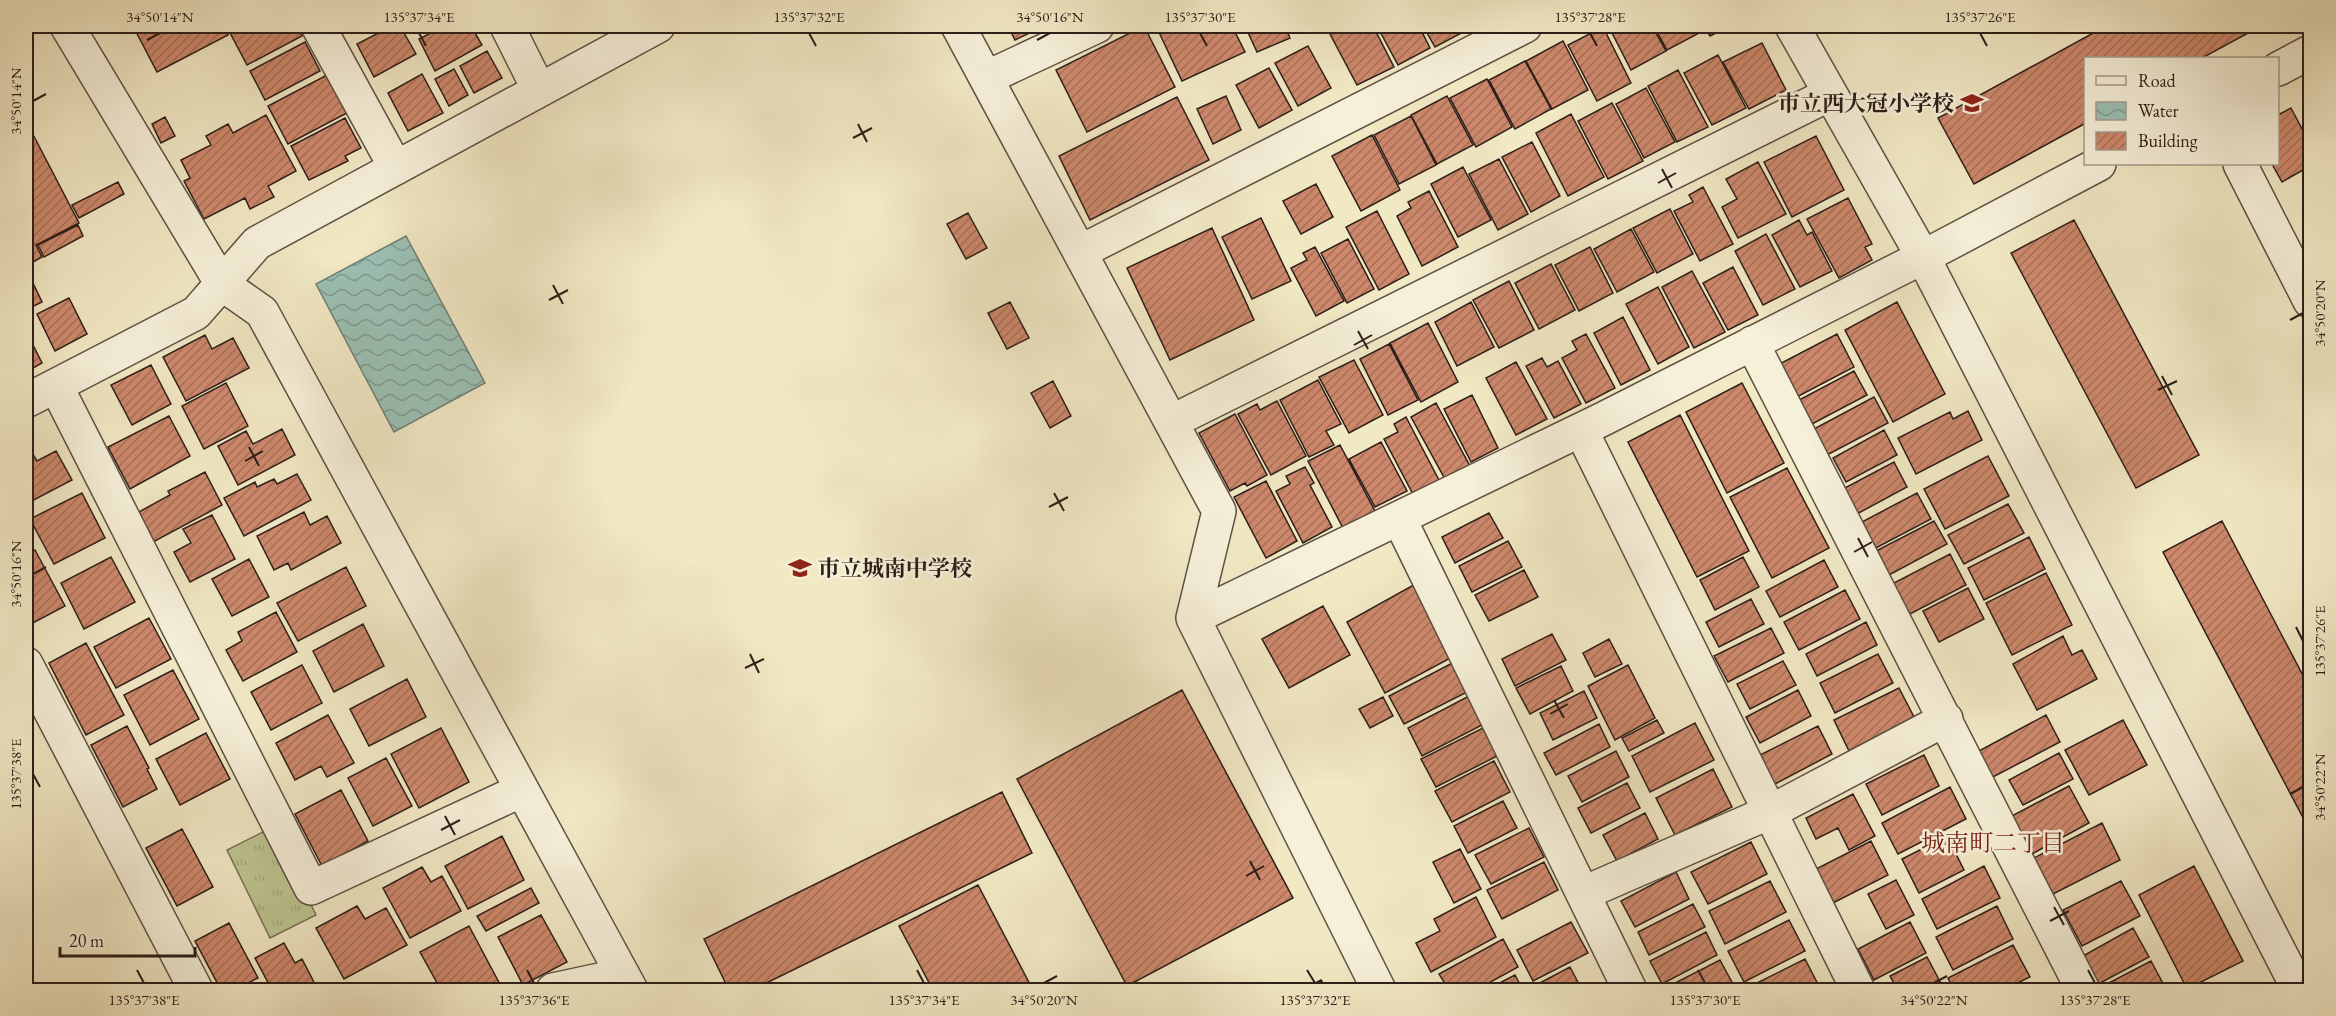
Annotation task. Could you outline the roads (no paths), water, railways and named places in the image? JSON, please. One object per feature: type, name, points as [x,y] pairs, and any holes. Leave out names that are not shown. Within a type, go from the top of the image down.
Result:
[{"type":"street","points":[[67,26],[222,284],[262,312],[627,983],[553,990]]},
{"type":"street","points":[[318,26],[396,168]]},
{"type":"street","points":[[507,26],[539,90]]},
{"type":"street","points":[[26,401],[196,313],[256,243],[658,26]]},
{"type":"street","points":[[958,26],[1219,511],[1193,618],[1379,990]]},
{"type":"street","points":[[986,78],[1097,26]]},
{"type":"street","points":[[1080,252],[1525,26]]},
{"type":"street","points":[[1792,26],[1923,257],[2301,990],[2310,986]]},
{"type":"street","points":[[2279,68],[2310,52]]},
{"type":"street","points":[[1171,422],[1830,94]]},
{"type":"street","points":[[1193,618],[1581,430],[1923,257],[2097,165]]},
{"type":"street","points":[[2241,165],[2310,301]]},
{"type":"street","points":[[1752,343],[2083,990]]},
{"type":"street","points":[[56,386],[311,888],[522,790]]},
{"type":"street","points":[[1581,430],[1858,990]]},
{"type":"street","points":[[1399,518],[1630,990]]},
{"type":"street","points":[[26,664],[196,990]]},
{"type":"street","points":[[1584,893],[1770,812],[1946,719]]},
{"type":"water","points":[[406,236],[485,383],[394,432],[316,284]]},
{"type":"place","name":"市立西大冠小学校","points":[[1972,103]]},
{"type":"place","name":"市立城南中学校","points":[[800,568]]},
{"type":"district","name":"城南町二丁目","points":[[1993,843]]}]
